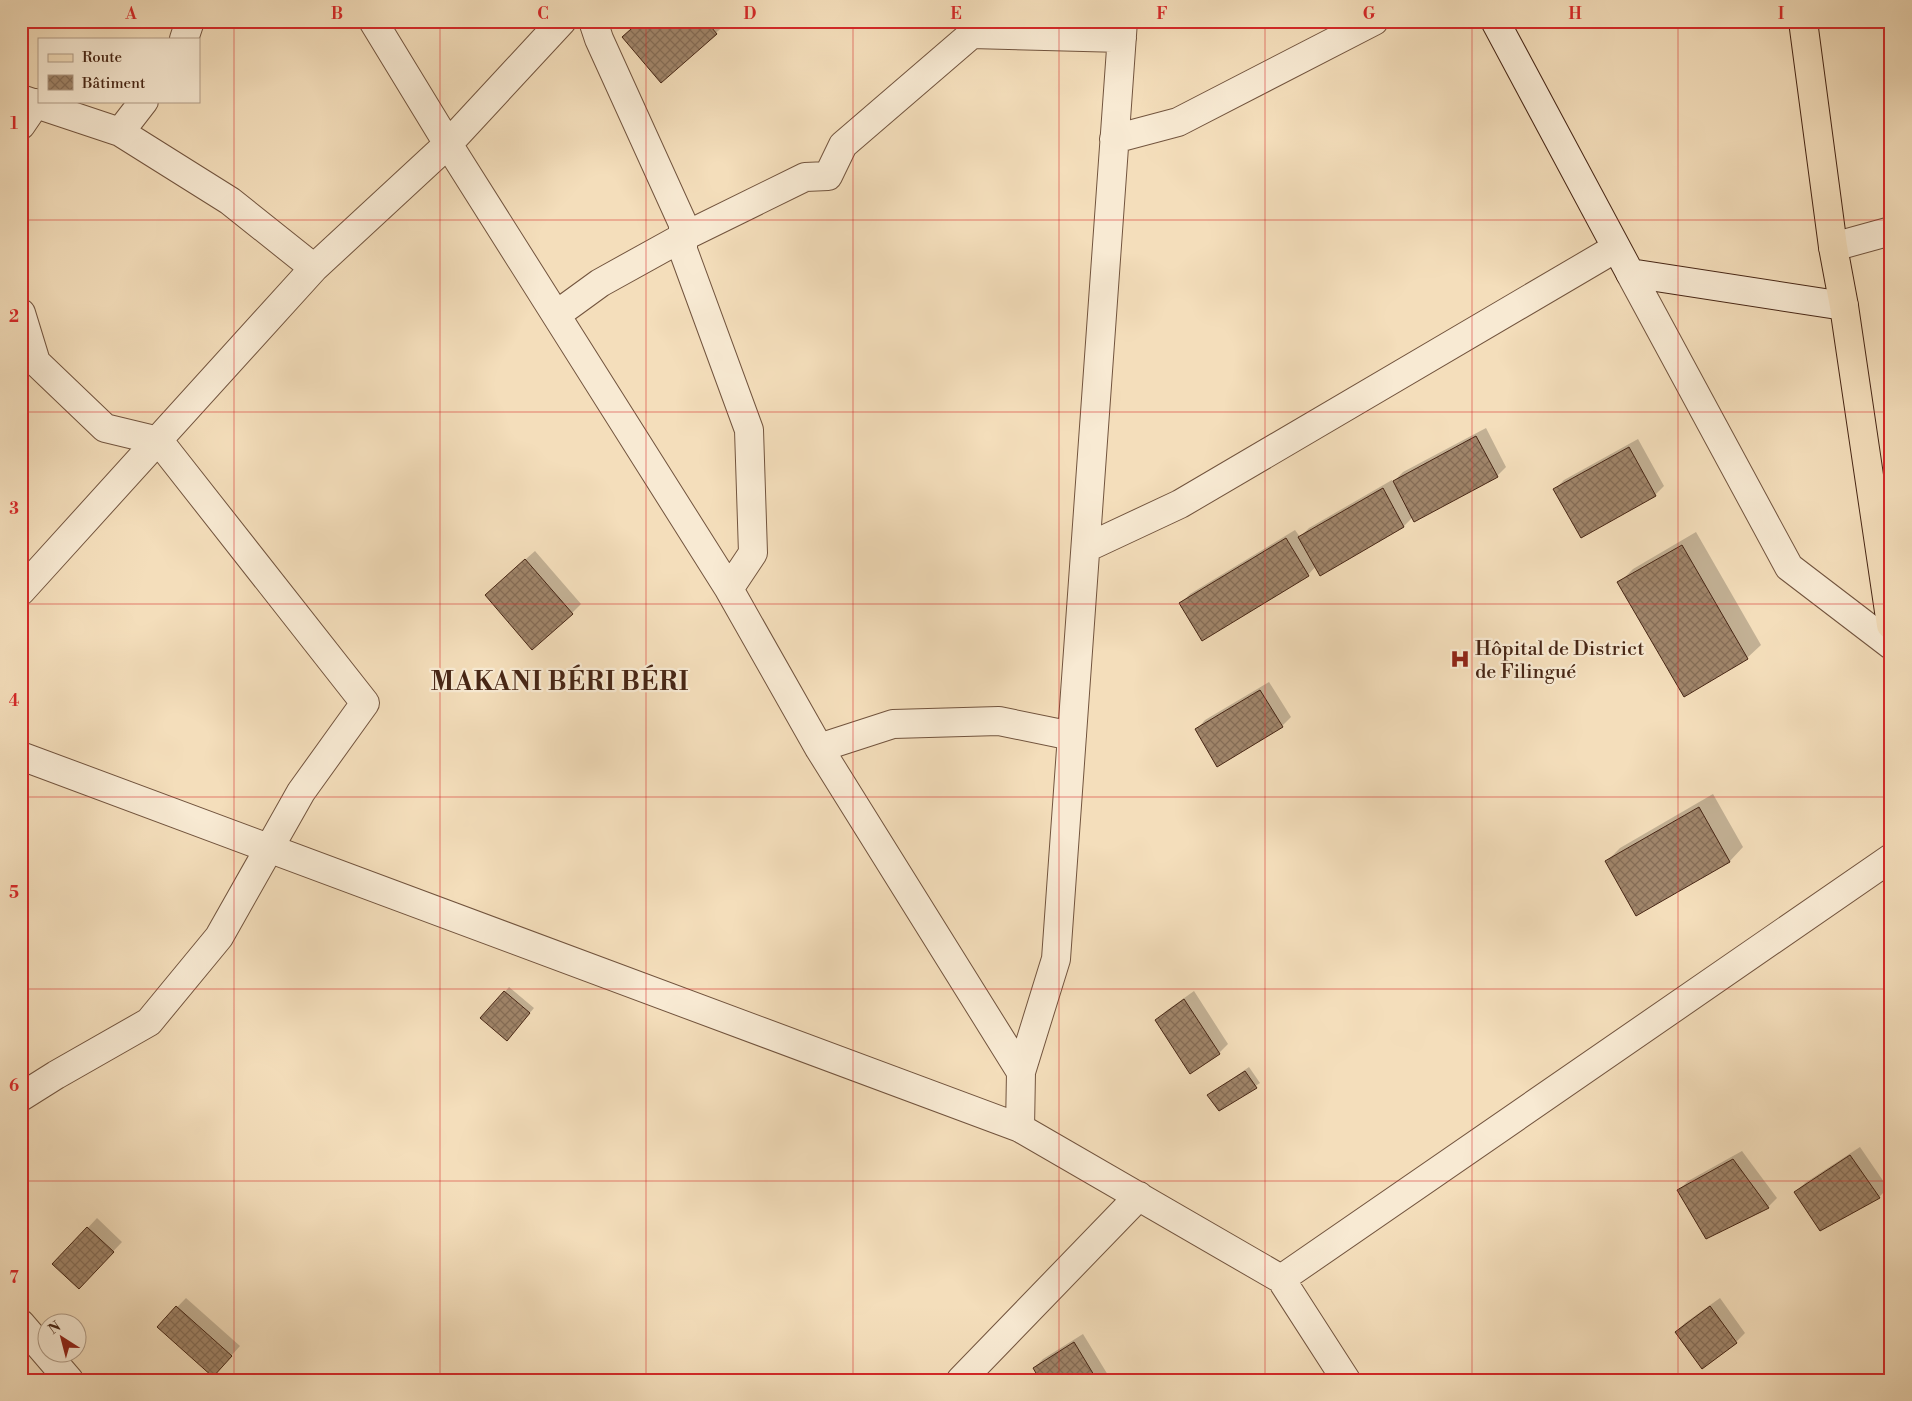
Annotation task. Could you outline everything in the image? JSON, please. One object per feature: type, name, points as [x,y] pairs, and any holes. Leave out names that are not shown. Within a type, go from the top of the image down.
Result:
[{"type":"main road","points":[[1803,21],[1833,247],[1844,306],[1891,625]]},
{"type":"street","points":[[373,21],[448,144],[729,589],[819,748],[1021,1072]]},
{"type":"street","points":[[21,591],[314,268],[448,144],[562,21]]},
{"type":"street","points":[[593,21],[683,224],[683,250],[749,430],[753,553],[729,589]]},
{"type":"street","points":[[1114,139],[1178,122],[1374,21]]},
{"type":"street","points":[[1495,21],[1789,566],[1891,645]]},
{"type":"street","points":[[556,315],[600,283],[683,237],[805,177],[828,176],[843,145],[972,34],[1122,30],[1056,960],[1021,1072],[1020,1128]]},
{"type":"street","points":[[21,125],[29,101],[120,132],[230,201],[314,268]]},
{"type":"street","points":[[120,132],[143,102]]},
{"type":"street","points":[[1833,247],[1891,231]]},
{"type":"street","points":[[1086,548],[1180,504],[1616,248]]},
{"type":"street","points":[[1630,272],[1844,306]]},
{"type":"street","points":[[21,313],[36,362],[105,428],[159,441],[365,703],[301,792],[219,937],[149,1022],[21,1097]]},
{"type":"street","points":[[819,748],[892,724],[999,721],[1072,736]]},
{"type":"street","points":[[21,756],[1020,1128],[1281,1279],[1346,1380]]},
{"type":"street","points":[[1281,1279],[1891,858]]},
{"type":"street","points":[[961,1380],[1139,1196]]},
{"type":"street","points":[[21,1324],[69,1380]]},
{"type":"building","points":[[640,21],[706,21],[717,34],[661,83],[622,37]]},
{"type":"building","points":[[1476,436],[1498,477],[1414,522],[1393,481]]},
{"type":"building","points":[[1629,447],[1656,496],[1581,538],[1553,489]]},
{"type":"building","points":[[1383,488],[1404,527],[1320,576],[1298,537]]},
{"type":"building","points":[[1286,538],[1309,576],[1202,641],[1179,603]]},
{"type":"building","points":[[1682,545],[1748,659],[1684,697],[1617,582]]},
{"type":"building","points":[[525,559],[573,614],[532,650],[485,595]]},
{"type":"building","points":[[1260,690],[1283,727],[1217,767],[1195,729]]},
{"type":"building","points":[[1699,807],[1730,862],[1636,916],[1605,861]]},
{"type":"building","points":[[504,991],[530,1013],[507,1041],[480,1018]]},
{"type":"building","points":[[1184,999],[1220,1054],[1190,1074],[1155,1020]]},
{"type":"building","points":[[1245,1071],[1257,1088],[1219,1111],[1207,1095]]},
{"type":"building","points":[[1850,1155],[1880,1198],[1820,1231],[1794,1192]]},
{"type":"building","points":[[1733,1159],[1769,1208],[1706,1239],[1677,1190]]},
{"type":"building","points":[[87,1227],[114,1252],[79,1289],[52,1264]]},
{"type":"building","points":[[176,1306],[232,1356],[213,1377],[157,1327]]},
{"type":"building","points":[[1710,1306],[1737,1343],[1702,1369],[1675,1332]]},
{"type":"building","points":[[1074,1342],[1097,1380],[1040,1380],[1033,1368]]},
{"type":"place","name":"Hôpital de District de Filingué","points":[[1460,659]]},
{"type":"district","name":"MAKANI BÉRI BÉRI","points":[[560,681]]}]
